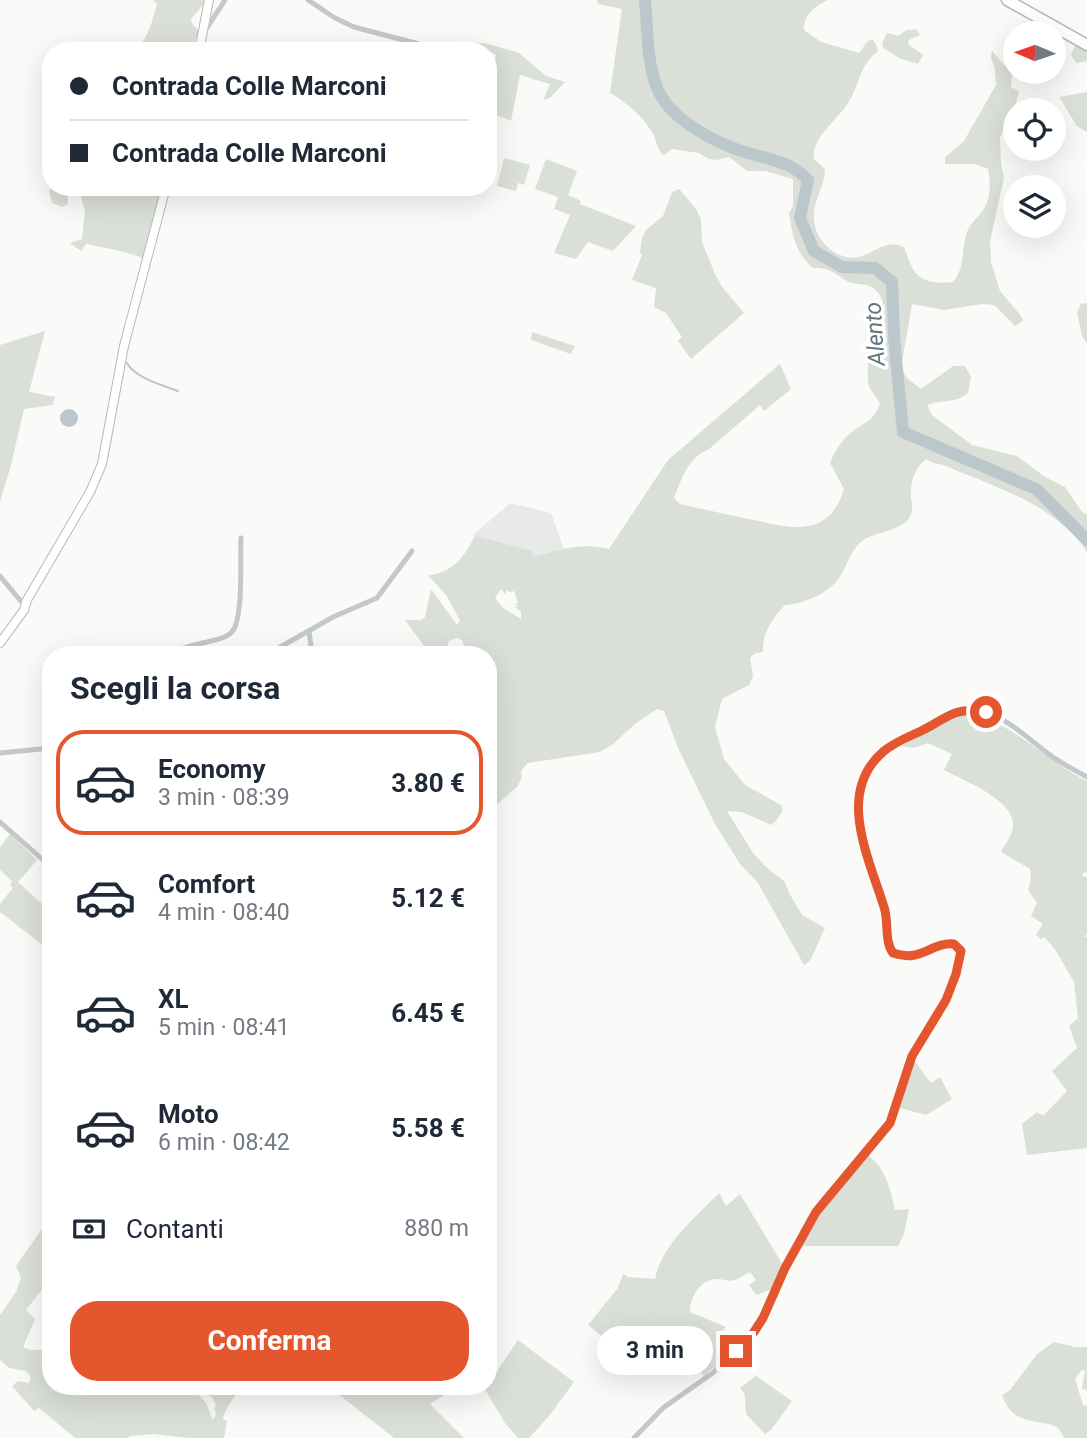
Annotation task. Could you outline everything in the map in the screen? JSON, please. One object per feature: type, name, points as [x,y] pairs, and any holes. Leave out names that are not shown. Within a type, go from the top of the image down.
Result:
[{"type":"highway","points":[[1007,0],[1087,45]]},
{"type":"street","points":[[200,42],[209,0]]},
{"type":"street","points":[[201,37],[225,0]]},
{"type":"street","points":[[308,0],[354,27],[411,42]]},
{"type":"street","points":[[0,643],[25,606],[90,492],[102,464],[124,346],[164,196]]},
{"type":"street","points":[[187,646],[222,638],[230,634],[234,627],[240,586],[241,538]]},
{"type":"street","points":[[282,646],[332,617],[377,598],[412,551]]},
{"type":"street","points":[[0,576],[25,606]]},
{"type":"street","points":[[309,631],[311,646]]},
{"type":"street","points":[[634,1438],[663,1408],[714,1372],[754,1332],[811,1218],[890,1123],[912,1056],[940,1013],[956,974],[961,951],[954,944],[945,944],[915,957],[893,953],[889,948],[888,921],[859,827],[858,810],[865,776],[874,761],[900,740],[929,727],[956,710],[970,710],[986,712],[1012,726],[1030,737],[1047,754],[1087,777]]},
{"type":"street","points":[[0,753],[42,749]]},
{"type":"street","points":[[0,822],[42,859]]},
{"type":"shaded area","points":[[153,0],[207,0],[191,19],[199,31],[198,40],[143,42],[157,4]]},
{"type":"shaded area","points":[[597,0],[828,0],[811,12],[804,30],[821,42],[859,53],[872,39],[878,51],[863,69],[848,103],[816,144],[814,159],[825,169],[815,207],[815,228],[823,242],[835,253],[851,258],[892,244],[904,247],[913,270],[918,275],[928,281],[940,283],[953,282],[957,277],[968,231],[989,197],[988,169],[975,164],[945,164],[945,157],[964,141],[996,85],[992,51],[1003,64],[1003,84],[1011,84],[1011,87],[1019,91],[1017,98],[1003,98],[1003,131],[1000,137],[1003,182],[990,241],[991,262],[1000,291],[1023,321],[1015,326],[994,305],[982,304],[944,310],[912,304],[901,368],[907,378],[921,389],[953,366],[965,366],[971,377],[968,393],[958,399],[927,405],[932,415],[972,445],[1017,456],[1045,477],[1065,487],[1082,512],[1087,514],[1087,552],[1063,525],[1032,504],[926,459],[918,467],[912,481],[912,510],[904,524],[862,541],[834,584],[811,599],[785,605],[772,621],[766,632],[763,652],[750,658],[753,676],[749,685],[722,699],[715,727],[724,759],[745,785],[781,805],[783,810],[771,825],[742,812],[727,811],[753,853],[785,882],[802,915],[825,928],[810,961],[804,965],[758,883],[740,864],[715,824],[679,750],[664,711],[657,709],[600,752],[528,763],[521,771],[522,777],[517,787],[497,804],[497,646],[464,646],[462,640],[457,638],[449,641],[447,646],[424,646],[405,620],[421,620],[425,617],[431,589],[457,625],[460,621],[447,596],[428,575],[437,574],[457,563],[475,536],[533,551],[532,557],[579,547],[609,549],[668,460],[780,364],[791,389],[764,411],[760,405],[708,450],[696,457],[674,498],[680,504],[789,527],[816,524],[837,506],[844,489],[830,463],[834,454],[849,434],[872,418],[880,404],[869,386],[868,376],[871,341],[883,306],[879,294],[868,285],[852,283],[826,269],[813,268],[802,256],[793,236],[789,213],[793,206],[793,179],[765,171],[747,171],[729,157],[708,159],[699,153],[672,149],[664,155],[661,153],[641,117],[610,93],[622,9],[598,4]],"holes":[[[501,589],[506,595],[506,590],[514,591],[518,603],[515,603],[518,606],[515,607],[521,612],[521,619],[503,608],[495,598]]]},
{"type":"shaded area","points":[[916,29],[920,35],[909,40],[908,44],[923,55],[918,64],[899,58],[883,48],[887,33],[898,36],[907,30]]},
{"type":"shaded area","points":[[1079,44],[1087,48],[1087,61],[1076,63],[1071,55]]},
{"type":"shaded area","points":[[497,47],[519,53],[546,76],[565,82],[550,98],[543,100],[550,84],[520,75],[511,121],[497,116]]},
{"type":"shaded area","points":[[1087,92],[1087,132],[1077,126],[1066,108],[1066,98],[1059,97]]},
{"type":"shaded area","points":[[504,158],[530,165],[524,185],[518,183],[516,191],[497,186]]},
{"type":"shaded area","points":[[546,159],[577,171],[568,195],[581,201],[580,204],[636,226],[613,251],[588,242],[576,259],[554,253],[570,215],[554,209],[558,197],[535,189]]},
{"type":"shaded area","points":[[679,189],[696,209],[701,220],[702,242],[715,274],[722,287],[744,313],[691,359],[678,341],[682,337],[666,313],[654,307],[656,288],[632,280],[642,255],[642,238],[646,230],[663,216],[672,192]]},
{"type":"shaded area","points":[[50,196],[68,197],[68,204],[62,207],[52,203]]},
{"type":"shaded area","points":[[81,196],[162,196],[145,259],[86,244],[81,251],[70,243],[82,239],[85,211]]},
{"type":"shaded area","points":[[1087,303],[1087,343],[1082,336],[1077,312],[1081,304]]},
{"type":"shaded area","points":[[45,331],[29,392],[55,397],[53,405],[24,409],[0,502],[0,345]]},
{"type":"shaded area","points":[[532,332],[575,346],[571,354],[531,340]]},
{"type":"shaded area","points":[[69,409],[75,412],[78,418],[75,424],[69,427],[63,424],[60,418],[63,412]]},
{"type":"shaded area","points":[[510,503],[551,513],[564,549],[531,558],[533,551],[472,536]]},
{"type":"shaded area","points":[[965,712],[999,724],[1087,781],[1087,873],[1084,872],[1082,876],[1087,877],[1087,934],[1084,937],[1087,937],[1087,1148],[1027,1155],[1022,1124],[1037,1112],[1043,1116],[1067,1091],[1052,1071],[1077,1048],[1069,1026],[1078,1018],[1074,982],[1055,949],[1044,937],[1041,939],[1036,935],[1043,924],[1031,916],[1037,903],[1028,890],[1030,869],[1001,852],[1010,837],[1012,817],[998,800],[987,792],[944,770],[952,754],[928,743],[914,748],[901,746],[954,715]]},
{"type":"shaded area","points":[[10,834],[37,860],[18,882],[42,904],[42,945],[0,912],[0,904],[13,888],[10,885],[12,881],[0,870],[0,847]]},
{"type":"shaded area","points":[[913,1059],[931,1083],[940,1077],[952,1099],[926,1115],[900,1108]]},
{"type":"shaded area","points":[[866,1154],[882,1171],[895,1210],[909,1209],[904,1234],[898,1246],[800,1246],[826,1200]]},
{"type":"shaded area","points":[[719,1193],[726,1206],[740,1194],[784,1267],[773,1289],[756,1295],[749,1285],[756,1280],[750,1272],[732,1281],[711,1280],[697,1290],[690,1312],[726,1327],[716,1339],[731,1353],[704,1376],[687,1358],[667,1347],[657,1362],[651,1357],[642,1368],[588,1325],[618,1288],[623,1274],[628,1277],[655,1279],[672,1243]]},
{"type":"shaded area","points":[[42,1229],[42,1290],[26,1310],[35,1319],[23,1347],[42,1350],[42,1395],[199,1395],[206,1403],[213,1420],[216,1406],[208,1395],[235,1395],[224,1416],[223,1420],[227,1421],[224,1438],[153,1434],[128,1438],[75,1438],[39,1408],[34,1411],[12,1386],[18,1381],[29,1383],[31,1377],[26,1371],[9,1368],[0,1360],[0,1315],[16,1292],[21,1278],[16,1266]]},
{"type":"shaded area","points":[[518,1340],[574,1382],[529,1438],[518,1438],[505,1423],[488,1395],[497,1395],[497,1372]]},
{"type":"shaded area","points":[[1054,1342],[1087,1347],[1087,1390],[1082,1389],[1085,1370],[1075,1379],[1083,1405],[1087,1406],[1087,1438],[1064,1438],[1054,1426],[1016,1415],[1002,1395],[1010,1390],[1037,1354]]},
{"type":"shaded area","points":[[756,1376],[792,1401],[771,1430],[765,1434],[746,1414],[745,1395],[740,1388]]},
{"type":"shaded area","points":[[339,1395],[444,1395],[430,1404],[464,1438],[394,1438]]},
{"type":"waterway","name":"Alento","points":[[645,0],[653,74],[656,86],[668,106],[687,123],[711,138],[780,162],[801,174],[808,180],[800,218],[814,251],[842,267],[875,268],[892,282],[903,432],[1036,489],[1087,540]]},
{"type":"waterway","points":[[127,363],[142,377],[178,391]]},
{"type":"route","points":[[736,1351],[763,1318],[797,1243],[825,1198],[890,1123],[912,1056],[940,1013],[956,974],[961,951],[954,944],[945,944],[915,957],[893,953],[889,948],[888,921],[859,827],[860,793],[865,776],[885,750],[956,710],[986,712]]}]
